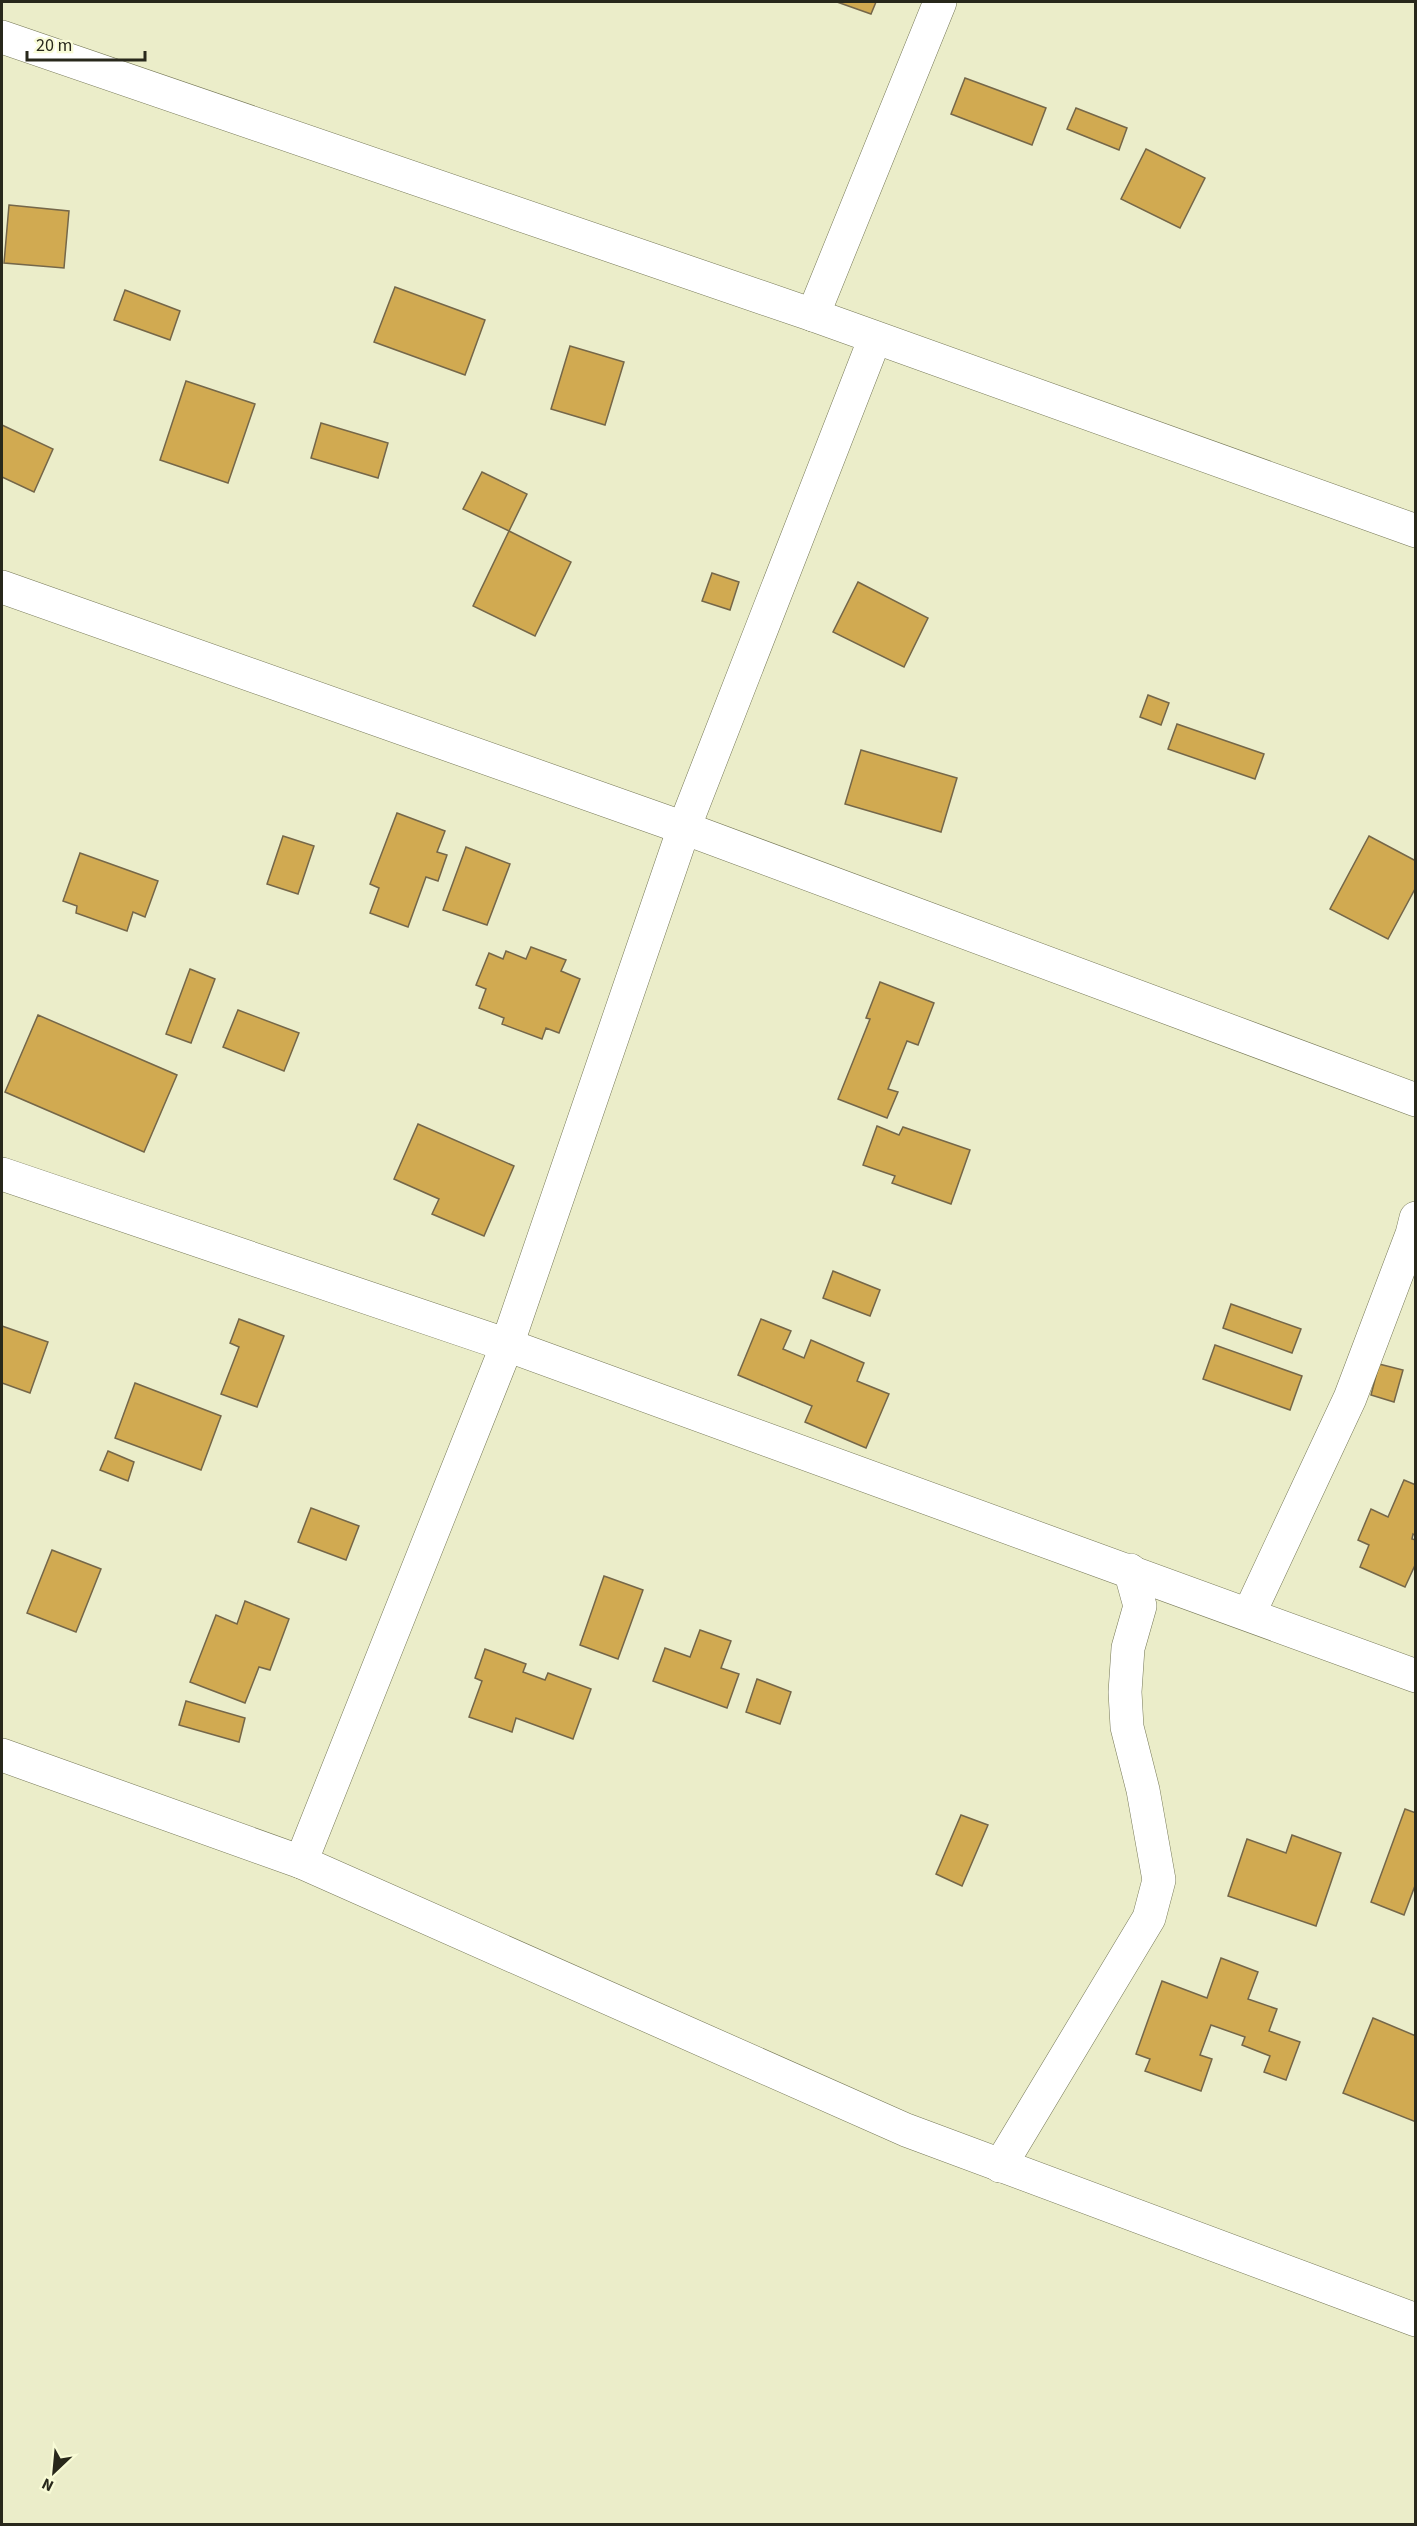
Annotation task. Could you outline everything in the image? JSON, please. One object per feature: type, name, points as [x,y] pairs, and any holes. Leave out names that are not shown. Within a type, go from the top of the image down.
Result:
[{"type":"street","points":[[813,315],[940,2]]},
{"type":"street","points":[[2,37],[813,315],[1416,531]]},
{"type":"street","points":[[301,1862],[507,1345],[684,828],[875,338]]},
{"type":"street","points":[[2,587],[684,828],[1416,1100]]},
{"type":"street","points":[[2,1174],[507,1345],[1416,1676]]},
{"type":"street","points":[[1249,1614],[1350,1398],[1416,1218]]},
{"type":"street","points":[[1000,2166],[1149,1918],[1159,1880],[1143,1790],[1127,1727],[1125,1692],[1128,1648],[1140,1606],[1130,1570]]},
{"type":"street","points":[[2,1755],[301,1862],[906,2130],[1416,2320]]},
{"type":"building","points":[[837,2],[876,2],[871,14]]},
{"type":"building","points":[[965,78],[1046,108],[1032,145],[951,114]]},
{"type":"building","points":[[1076,108],[1127,128],[1119,150],[1067,129]]},
{"type":"building","points":[[1146,149],[1205,178],[1180,228],[1121,199]]},
{"type":"building","points":[[9,205],[69,211],[64,268],[4,263]]},
{"type":"building","points":[[395,287],[485,320],[465,375],[374,342]]},
{"type":"building","points":[[125,290],[180,311],[170,340],[114,320]]},
{"type":"building","points":[[570,346],[624,362],[605,425],[551,409]]},
{"type":"building","points":[[186,381],[255,404],[228,483],[160,460]]},
{"type":"building","points":[[321,423],[388,443],[378,478],[311,458]]},
{"type":"building","points":[[2,425],[53,449],[34,492],[2,477]]},
{"type":"building","points":[[482,472],[527,494],[509,531],[463,509]]},
{"type":"building","points":[[509,531],[571,562],[535,636],[473,606]]},
{"type":"building","points":[[712,573],[739,582],[730,610],[702,601]]},
{"type":"building","points":[[858,582],[928,618],[904,667],[833,632]]},
{"type":"building","points":[[1148,695],[1169,703],[1161,725],[1140,717]]},
{"type":"building","points":[[1177,724],[1264,754],[1255,779],[1168,749]]},
{"type":"building","points":[[861,750],[957,778],[941,832],[845,804]]},
{"type":"building","points":[[397,813],[445,831],[437,852],[447,855],[438,881],[426,877],[408,927],[370,913],[379,888],[370,884]]},
{"type":"building","points":[[283,836],[314,846],[298,894],[267,884]]},
{"type":"building","points":[[1369,836],[1416,861],[1416,887],[1388,939],[1330,909]]},
{"type":"building","points":[[466,847],[510,864],[487,925],[443,910]]},
{"type":"building","points":[[80,853],[158,881],[145,917],[133,912],[127,931],[76,913],[77,906],[63,901]]},
{"type":"building","points":[[531,947],[566,960],[561,971],[580,979],[559,1033],[546,1028],[542,1039],[502,1024],[504,1018],[479,1008],[486,989],[476,985],[489,953],[503,959],[506,951],[526,959]]},
{"type":"building","points":[[190,969],[215,979],[191,1043],[166,1034]]},
{"type":"building","points":[[880,982],[934,1003],[918,1045],[907,1041],[888,1089],[898,1092],[887,1118],[838,1099],[870,1019],[866,1018]]},
{"type":"building","points":[[238,1010],[299,1033],[284,1071],[223,1047]]},
{"type":"building","points":[[38,1015],[177,1075],[144,1152],[5,1092]]},
{"type":"building","points":[[418,1124],[514,1166],[484,1236],[432,1214],[439,1199],[394,1179]]},
{"type":"building","points":[[877,1126],[899,1135],[903,1127],[970,1150],[951,1204],[892,1183],[895,1176],[863,1165]]},
{"type":"building","points":[[833,1271],[880,1290],[870,1316],[823,1298]]},
{"type":"building","points":[[1231,1304],[1301,1329],[1292,1353],[1223,1328]]},
{"type":"building","points":[[239,1319],[284,1336],[257,1407],[221,1394],[239,1347],[230,1343]]},
{"type":"building","points":[[761,1319],[791,1331],[783,1349],[804,1358],[811,1340],[864,1363],[857,1381],[889,1394],[866,1448],[805,1422],[812,1406],[738,1375]]},
{"type":"building","points":[[2,1326],[48,1342],[30,1393],[2,1383]]},
{"type":"building","points":[[1215,1345],[1302,1376],[1290,1410],[1203,1379]]},
{"type":"building","points":[[1379,1364],[1403,1370],[1394,1402],[1371,1395]]},
{"type":"building","points":[[135,1383],[221,1416],[201,1470],[115,1438]]},
{"type":"building","points":[[108,1451],[134,1462],[128,1481],[100,1470]]},
{"type":"building","points":[[1404,1480],[1416,1485],[1416,1536],[1413,1534],[1412,1539],[1416,1540],[1416,1563],[1405,1587],[1360,1567],[1369,1545],[1358,1540],[1371,1509],[1388,1517]]},
{"type":"building","points":[[311,1508],[359,1526],[346,1560],[298,1542]]},
{"type":"building","points":[[52,1550],[101,1569],[76,1632],[27,1613]]},
{"type":"building","points":[[604,1576],[643,1590],[618,1659],[580,1645]]},
{"type":"building","points":[[245,1601],[289,1619],[270,1670],[259,1667],[245,1703],[190,1682],[216,1615],[237,1624]]},
{"type":"building","points":[[700,1630],[731,1641],[721,1668],[739,1674],[727,1708],[653,1681],[665,1648],[690,1657]]},
{"type":"building","points":[[485,1649],[526,1664],[523,1672],[545,1680],[548,1673],[591,1689],[573,1739],[516,1718],[512,1732],[469,1717],[482,1681],[475,1678]]},
{"type":"building","points":[[757,1679],[791,1692],[780,1724],[746,1712]]},
{"type":"building","points":[[186,1701],[245,1718],[239,1742],[179,1725]]},
{"type":"building","points":[[1405,1809],[1416,1813],[1416,1883],[1404,1915],[1371,1902]]},
{"type":"building","points":[[961,1815],[988,1825],[962,1886],[936,1874]]},
{"type":"building","points":[[1292,1835],[1341,1853],[1316,1926],[1228,1896],[1247,1839],[1286,1853]]},
{"type":"building","points":[[1221,1958],[1258,1972],[1248,1999],[1277,2009],[1269,2031],[1300,2042],[1286,2080],[1264,2072],[1270,2056],[1242,2045],[1245,2037],[1211,2025],[1200,2055],[1212,2059],[1201,2091],[1145,2071],[1150,2059],[1136,2054],[1162,1981],[1207,1998]]},
{"type":"building","points":[[1373,2018],[1416,2036],[1416,2122],[1343,2093]]}]
